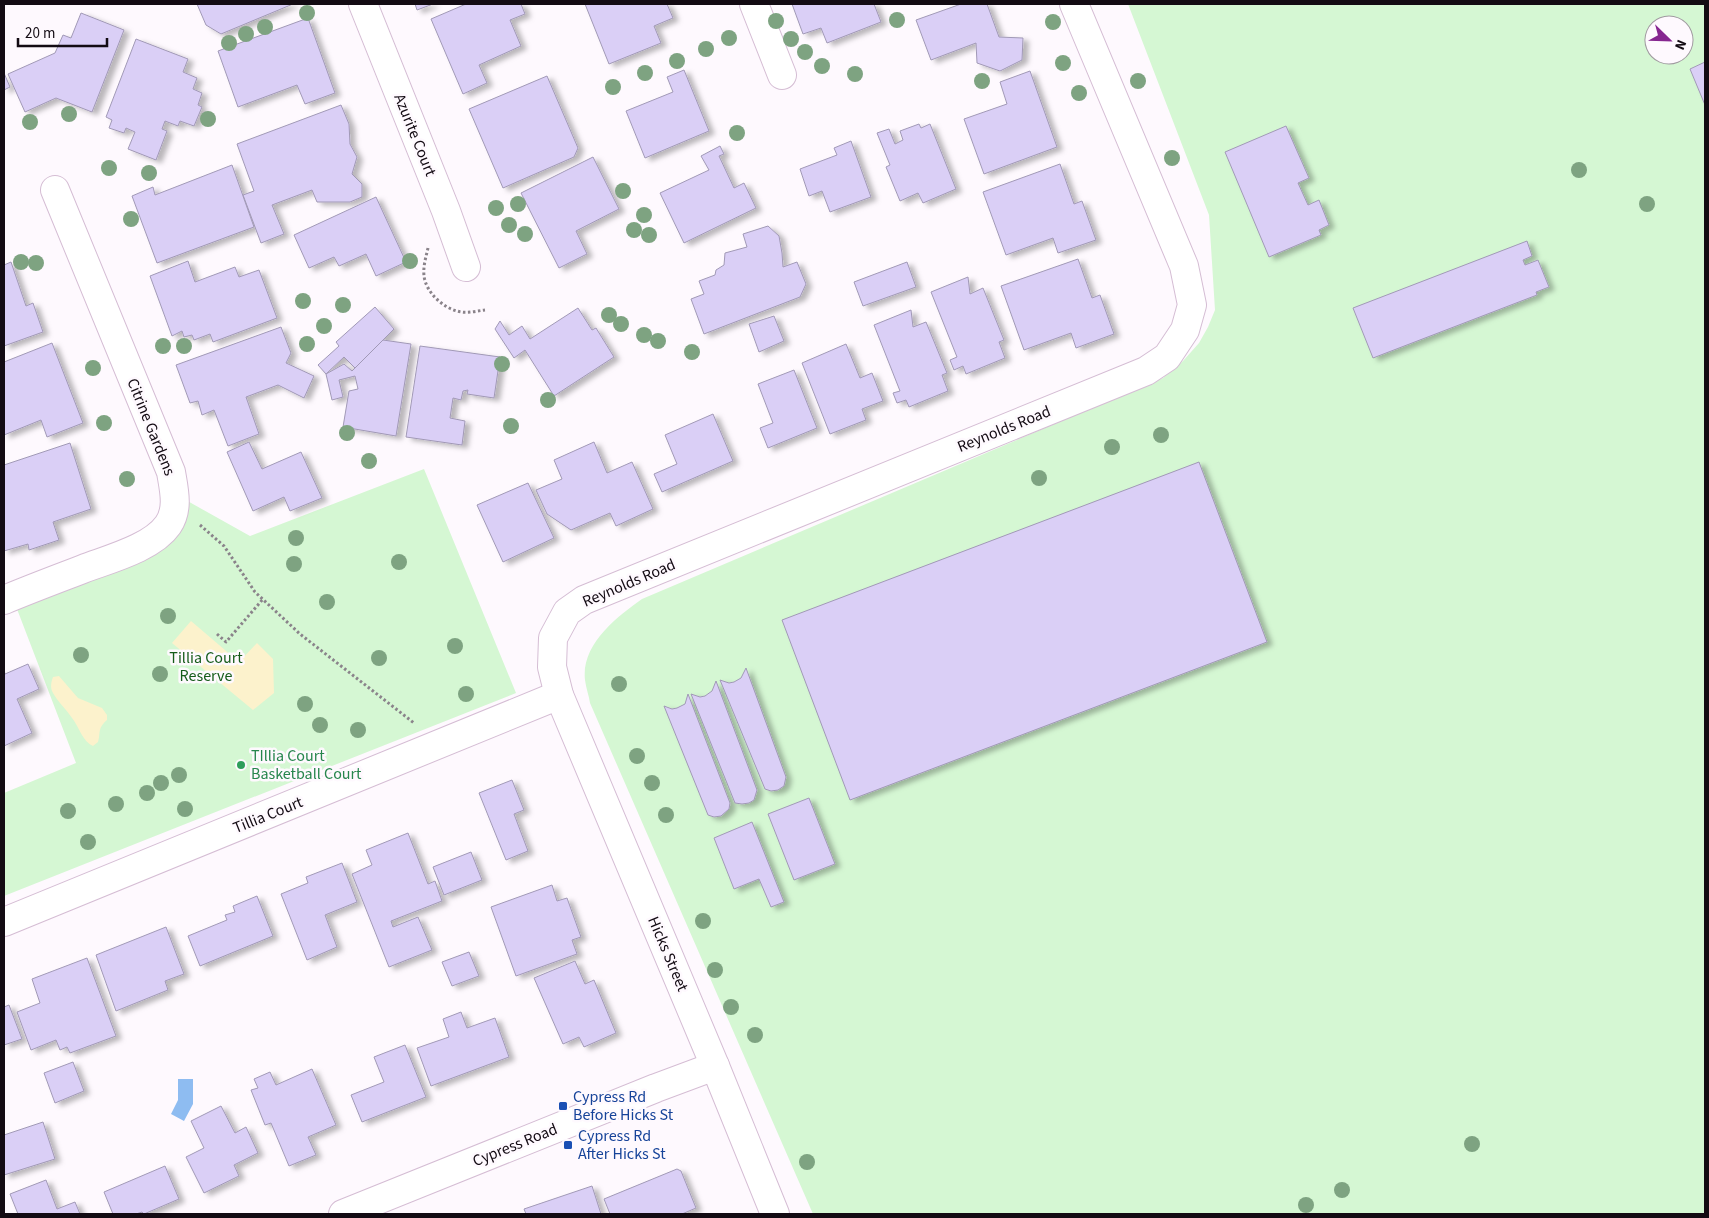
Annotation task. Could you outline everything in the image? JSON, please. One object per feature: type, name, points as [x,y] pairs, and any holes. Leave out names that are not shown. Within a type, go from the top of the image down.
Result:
[{"type":"street","name":"Azurite Court","points":[[363,4],[446,211],[466,268]]},
{"type":"street","points":[[754,4],[782,75]]},
{"type":"street","name":"Reynolds Road","points":[[559,695],[552,667],[553,638],[566,612],[584,600],[1146,371],[1167,357],[1177,344],[1185,330],[1192,305],[1190,286],[1184,266],[1074,4]]},
{"type":"street","name":"Citrine Gardens","points":[[55,190],[171,472],[175,494],[175,508]]},
{"type":"street","points":[[4,600],[142,545],[160,533],[168,524],[175,508]]},
{"type":"street","name":"Tillia Court","points":[[4,922],[559,695]]},
{"type":"street","name":"Hicks Street","points":[[559,695],[775,1214]]},
{"type":"street","name":"Cypress Road","points":[[343,1214],[715,1066]]},
{"type":"path","points":[[175,508],[196,522],[224,546],[255,592],[300,634],[412,720],[416,725],[425,751]]},
{"type":"path","points":[[217,634],[226,642],[263,599]]},
{"type":"green space","points":[[1128,4],[1705,4],[1705,1214],[813,1214],[590,703],[585,680],[585,667],[589,655],[595,643],[612,623],[642,599],[1163,378],[1183,361],[1199,343],[1215,310],[1209,215]]},
{"type":"green space","name":"Tillia Court Reserve","points":[[424,469],[516,693],[4,896],[4,793],[76,763],[12,596],[135,549],[175,494],[250,536]]},
{"type":"sand","points":[[191,621],[239,662],[257,643],[273,659],[274,693],[253,710],[172,643]]},
{"type":"sand","points":[[59,676],[78,698],[102,708],[107,715],[107,720],[101,728],[98,742],[93,746],[84,738],[75,722],[52,691],[53,677]]},
{"type":"water","points":[[178,1079],[193,1079],[193,1104],[184,1121],[171,1114],[178,1100]]},
{"type":"building","points":[[197,4],[293,4],[221,34],[206,25]]},
{"type":"building","points":[[415,4],[433,4],[417,10]]},
{"type":"building","points":[[466,4],[521,4],[525,14],[510,20],[521,46],[479,65],[487,83],[463,94],[431,19]]},
{"type":"building","points":[[585,4],[667,4],[673,18],[654,26],[661,43],[609,64]]},
{"type":"building","points":[[792,4],[874,4],[881,22],[827,43],[821,28],[803,34]]},
{"type":"building","points":[[961,4],[987,4],[999,37],[1023,38],[1022,60],[1000,71],[977,63],[976,43],[931,60],[916,20]]},
{"type":"building","points":[[81,13],[124,30],[92,112],[56,98],[25,112],[8,74],[55,53],[63,35],[71,38]]},
{"type":"building","points":[[308,18],[335,93],[305,104],[297,85],[238,107],[218,51]]},
{"type":"building","points":[[136,39],[188,59],[183,72],[197,78],[193,89],[202,93],[198,105],[202,107],[194,126],[180,121],[178,126],[165,121],[162,129],[167,131],[156,160],[128,149],[135,132],[126,128],[124,133],[109,128],[112,120],[106,117]]},
{"type":"building","points":[[1705,62],[1705,105],[1690,69]]},
{"type":"building","points":[[684,70],[709,131],[645,158],[626,111],[673,92],[667,77]]},
{"type":"building","points":[[1030,71],[1057,147],[984,174],[964,119],[1007,104],[1000,82]]},
{"type":"building","points":[[4,73],[10,87],[4,90]]},
{"type":"building","points":[[547,76],[578,148],[574,157],[503,188],[469,109]]},
{"type":"building","points":[[341,105],[349,124],[350,144],[357,157],[352,174],[362,184],[362,197],[350,202],[317,202],[312,190],[272,205],[284,234],[261,243],[243,195],[254,191],[237,144]]},
{"type":"building","points":[[919,124],[921,128],[930,124],[956,189],[923,203],[918,193],[900,201],[886,167],[890,165],[877,133],[889,129],[895,144],[903,140],[900,131]]},
{"type":"building","points":[[1286,126],[1309,178],[1298,183],[1308,205],[1319,200],[1329,225],[1319,230],[1321,235],[1269,257],[1225,152]]},
{"type":"building","points":[[851,141],[871,197],[830,212],[822,191],[809,196],[800,169],[837,155],[834,148]]},
{"type":"building","points":[[720,146],[724,154],[719,156],[734,188],[744,183],[756,208],[684,243],[660,193],[709,170],[701,156]]},
{"type":"building","points":[[593,157],[619,209],[576,231],[587,254],[559,268],[521,193]]},
{"type":"building","points":[[1060,164],[1074,204],[1082,201],[1096,240],[1058,253],[1053,238],[1006,255],[983,192]]},
{"type":"building","points":[[232,165],[254,227],[157,263],[132,196],[153,187],[155,195]]},
{"type":"building","points":[[376,197],[406,262],[376,276],[366,254],[339,266],[334,257],[309,268],[294,235]]},
{"type":"building","points":[[768,226],[779,236],[783,267],[797,262],[806,284],[800,297],[704,334],[691,299],[704,294],[699,281],[715,275],[716,270],[724,265],[725,253],[747,247],[743,234]]},
{"type":"building","points":[[1527,241],[1532,256],[1523,260],[1525,265],[1538,260],[1549,287],[1536,292],[1537,295],[1373,358],[1353,308]]},
{"type":"building","points":[[1078,259],[1092,298],[1100,295],[1114,334],[1076,348],[1071,333],[1024,350],[1001,286]]},
{"type":"building","points":[[188,261],[195,282],[235,267],[239,277],[259,270],[277,318],[213,342],[210,334],[194,340],[192,335],[184,337],[182,331],[172,336],[150,276]]},
{"type":"building","points":[[11,262],[26,306],[33,303],[43,332],[4,346],[4,265]]},
{"type":"building","points":[[907,262],[916,287],[863,306],[854,282]]},
{"type":"building","points":[[968,277],[970,294],[983,288],[1004,340],[999,342],[1005,358],[966,374],[963,366],[954,370],[950,360],[957,357],[931,292]]},
{"type":"building","points":[[375,307],[394,329],[355,368],[344,357],[326,374],[318,365],[339,346],[336,342]]},
{"type":"building","points":[[578,308],[592,330],[596,328],[614,357],[554,396],[525,350],[514,358],[495,329],[500,321],[509,335],[522,326],[530,339]]},
{"type":"building","points":[[911,310],[913,327],[926,322],[947,373],[942,375],[948,391],[909,407],[906,400],[897,403],[893,393],[900,391],[874,325]]},
{"type":"building","points":[[774,316],[784,341],[759,352],[749,324]]},
{"type":"building","points":[[281,327],[291,353],[286,363],[314,376],[304,398],[278,385],[246,397],[259,434],[228,446],[214,410],[202,415],[198,401],[190,403],[176,365]]},
{"type":"building","points":[[383,340],[411,344],[396,436],[343,427],[349,391],[358,389],[355,376],[339,380],[343,397],[332,400],[326,374],[344,364],[352,371]]},
{"type":"building","points":[[52,343],[83,423],[47,437],[41,420],[4,435],[4,362]]},
{"type":"building","points":[[846,344],[860,378],[872,373],[883,401],[862,409],[866,420],[830,434],[802,363]]},
{"type":"building","points":[[420,346],[500,357],[494,398],[467,394],[468,390],[463,391],[461,400],[453,398],[450,418],[465,421],[462,445],[406,437]]},
{"type":"building","points":[[794,370],[817,428],[768,448],[760,428],[773,423],[758,384]]},
{"type":"building","points":[[713,414],[733,461],[662,492],[654,474],[677,464],[665,435]]},
{"type":"building","points":[[249,442],[262,469],[301,452],[322,498],[290,511],[284,497],[253,511],[227,452]]},
{"type":"building","points":[[594,442],[607,473],[632,462],[653,509],[616,526],[610,513],[571,530],[547,514],[536,490],[562,479],[554,460]]},
{"type":"building","points":[[70,443],[91,509],[53,522],[59,540],[29,550],[28,544],[4,551],[4,465]]},
{"type":"building","points":[[1199,462],[1267,642],[850,800],[782,620]]},
{"type":"building","points":[[528,483],[554,538],[503,562],[477,505]]},
{"type":"building","points":[[28,664],[39,689],[17,699],[32,733],[4,746],[4,670],[5,674]]},
{"type":"building","points":[[746,668],[786,777],[784,786],[778,790],[771,791],[765,789],[720,680],[729,683],[734,682],[741,678]]},
{"type":"building","points":[[716,681],[757,790],[754,800],[749,803],[735,803],[691,694],[700,697],[705,696],[712,691]]},
{"type":"building","points":[[688,694],[730,803],[729,809],[721,816],[714,817],[708,815],[664,706],[672,709],[685,704]]},
{"type":"building","points":[[512,780],[524,810],[514,814],[528,851],[506,860],[479,793]]},
{"type":"building","points":[[809,798],[835,864],[794,880],[768,814]]},
{"type":"building","points":[[752,822],[784,902],[771,907],[759,879],[734,889],[714,838]]},
{"type":"building","points":[[408,833],[428,884],[435,881],[442,901],[391,921],[393,927],[418,917],[432,950],[389,967],[352,874],[372,865],[366,850]]},
{"type":"building","points":[[471,852],[482,880],[444,895],[433,867]]},
{"type":"building","points":[[342,863],[357,902],[325,915],[337,947],[307,960],[281,894],[308,883],[306,877]]},
{"type":"building","points":[[552,885],[557,901],[567,898],[581,937],[572,940],[577,954],[516,976],[491,907]]},
{"type":"building","points":[[257,896],[273,936],[200,966],[188,936],[227,920],[225,915],[235,912],[233,906]]},
{"type":"building","points":[[166,927],[184,974],[165,981],[168,990],[116,1011],[96,955]]},
{"type":"building","points":[[469,952],[479,976],[452,986],[442,962]]},
{"type":"building","points":[[87,958],[116,1036],[70,1053],[67,1047],[60,1050],[56,1040],[31,1050],[17,1012],[40,1003],[32,979]]},
{"type":"building","points":[[575,961],[585,984],[594,980],[616,1033],[584,1047],[579,1037],[563,1044],[534,978]]},
{"type":"building","points":[[9,1005],[22,1039],[4,1045],[4,1007]]},
{"type":"building","points":[[461,1012],[467,1028],[495,1018],[509,1057],[431,1086],[417,1048],[449,1037],[443,1019]]},
{"type":"building","points":[[405,1045],[426,1097],[362,1122],[351,1095],[384,1082],[374,1057]]},
{"type":"building","points":[[73,1062],[84,1091],[55,1103],[44,1073]]},
{"type":"building","points":[[312,1069],[336,1125],[308,1137],[316,1155],[289,1166],[271,1123],[265,1125],[251,1090],[258,1088],[254,1079],[270,1072],[276,1085]]},
{"type":"building","points":[[221,1106],[235,1133],[246,1127],[258,1153],[234,1165],[239,1176],[204,1193],[186,1157],[204,1148],[191,1121]]},
{"type":"building","points":[[43,1122],[55,1159],[4,1175],[4,1135]]},
{"type":"building","points":[[165,1166],[179,1199],[144,1214],[142,1212],[136,1214],[113,1214],[104,1192]]},
{"type":"building","points":[[677,1169],[681,1171],[696,1208],[682,1214],[610,1214],[604,1199]]},
{"type":"building","points":[[46,1180],[57,1209],[75,1202],[80,1214],[18,1214],[10,1194]]},
{"type":"building","points":[[592,1186],[601,1214],[526,1214],[524,1209]]},
{"type":"place","name":"TIllia Court Basketball Court","points":[[241,765]]},
{"type":"place","name":"Cypress Rd Before Hicks St","points":[[563,1106]]},
{"type":"place","name":"Cypress Rd After Hicks St","points":[[568,1145]]}]
